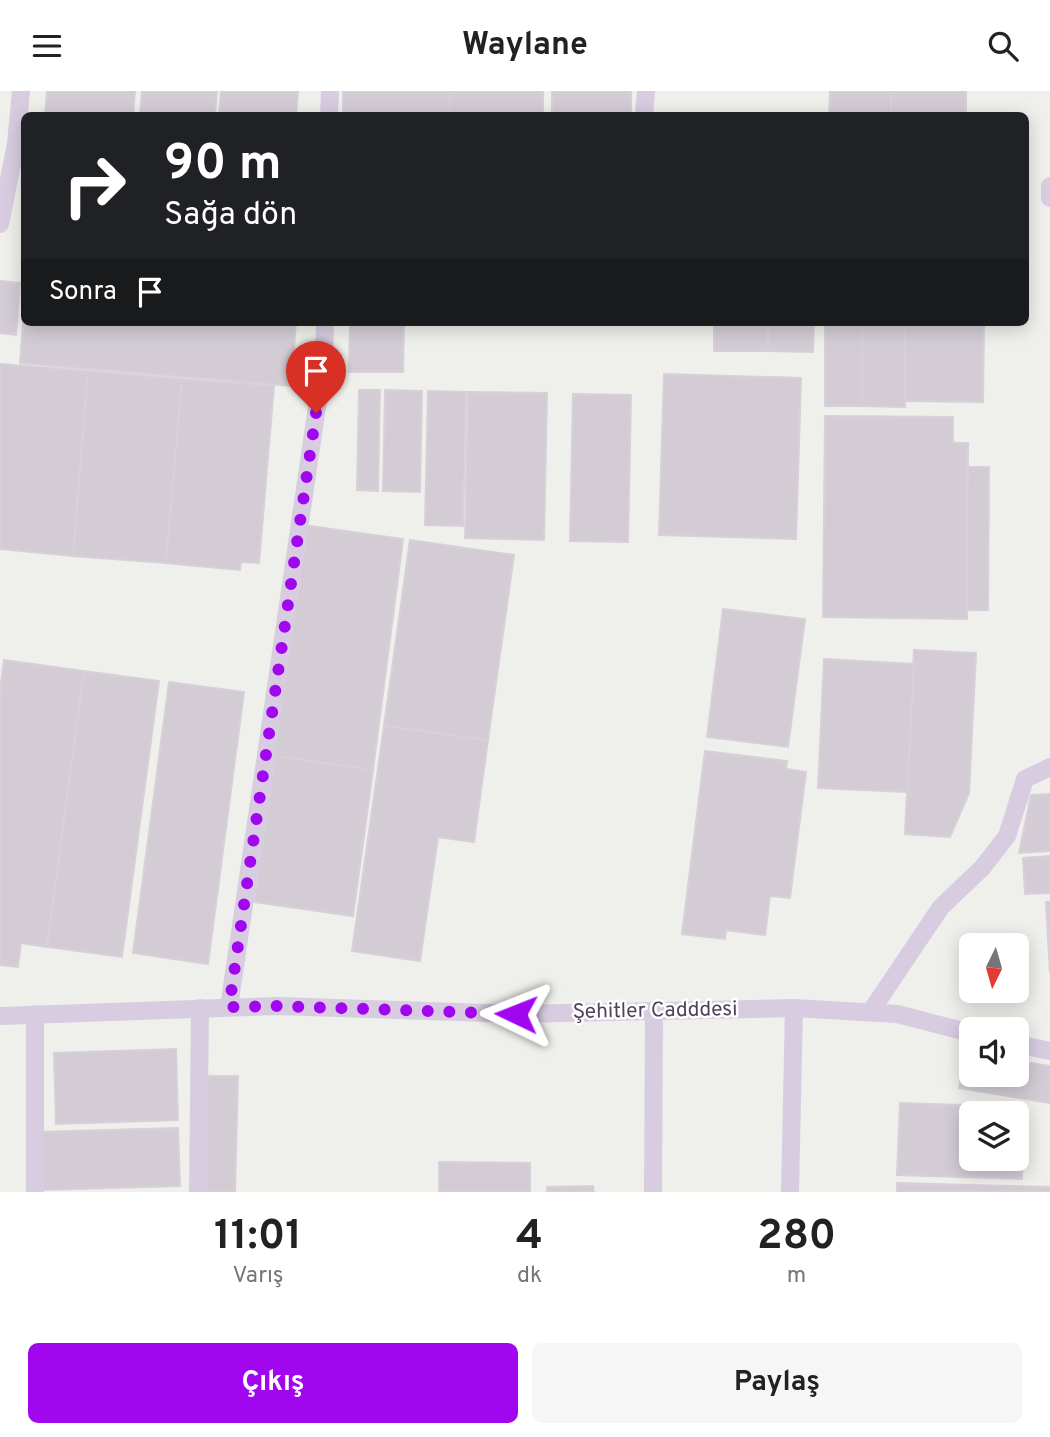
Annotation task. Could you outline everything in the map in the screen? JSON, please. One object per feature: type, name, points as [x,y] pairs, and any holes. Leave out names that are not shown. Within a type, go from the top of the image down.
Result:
[{"type":"street","points":[[0,224],[16,144],[21,91]]},
{"type":"street","points":[[329,112],[330,91]]},
{"type":"street","points":[[644,112],[646,91]]},
{"type":"street","points":[[1050,185],[1050,198]]},
{"type":"street","points":[[229,1007],[324,359],[325,326]]},
{"type":"street","points":[[871,1011],[941,907],[982,868],[1007,836],[1025,779],[1050,767]]},
{"type":"street","name":"Şehitler Cadddesi","points":[[0,1016],[278,1006],[516,1014],[794,1008],[897,1014],[959,1030]]},
{"type":"street","points":[[198,1192],[200,1008]]},
{"type":"street","points":[[790,1192],[794,1008]]},
{"type":"street","points":[[653,1192],[654,1012]]},
{"type":"street","points":[[34,1014],[35,1192]]},
{"type":"street","points":[[1029,1047],[1050,1051]]},
{"type":"building","points":[[47,91],[135,91],[133,112],[45,112]]},
{"type":"building","points":[[142,91],[217,91],[215,112],[140,112]]},
{"type":"building","points":[[221,91],[298,91],[296,112],[219,112]]},
{"type":"building","points":[[343,91],[450,91],[450,112],[343,112]]},
{"type":"building","points":[[450,91],[543,91],[543,112],[450,112]]},
{"type":"building","points":[[552,91],[631,91],[631,112],[552,112]]},
{"type":"building","points":[[830,91],[891,91],[891,112],[829,112]]},
{"type":"building","points":[[891,91],[966,91],[966,112],[891,112]]},
{"type":"building","points":[[0,281],[20,283],[16,335],[0,333]]},
{"type":"building","points":[[23,326],[296,326],[291,386],[20,363]]},
{"type":"building","points":[[350,326],[404,326],[403,372],[349,372]]},
{"type":"building","points":[[714,326],[768,326],[768,351],[714,351]]},
{"type":"building","points":[[768,326],[814,326],[813,352],[768,351]]},
{"type":"building","points":[[825,326],[862,326],[862,406],[825,406]]},
{"type":"building","points":[[862,326],[905,326],[905,407],[862,406]]},
{"type":"building","points":[[905,326],[984,326],[983,402],[905,401]]},
{"type":"building","points":[[0,364],[88,371],[73,556],[0,549]]},
{"type":"building","points":[[88,371],[182,379],[166,563],[73,556]]},
{"type":"building","points":[[664,374],[801,378],[796,539],[659,535]]},
{"type":"building","points":[[182,379],[274,386],[259,563],[241,562],[240,570],[166,563]]},
{"type":"building","points":[[359,390],[380,390],[378,491],[357,490]]},
{"type":"building","points":[[385,390],[422,391],[420,492],[383,491]]},
{"type":"building","points":[[428,391],[466,392],[463,526],[425,525]]},
{"type":"building","points":[[468,392],[547,393],[544,540],[465,538]]},
{"type":"building","points":[[573,394],[631,395],[628,542],[570,541]]},
{"type":"building","points":[[825,416],[953,417],[953,443],[968,443],[967,619],[823,617]]},
{"type":"building","points":[[968,467],[989,467],[988,610],[967,610]]},
{"type":"building","points":[[303,525],[403,539],[373,770],[275,756]]},
{"type":"building","points":[[410,540],[514,555],[488,740],[384,726]]},
{"type":"building","points":[[723,609],[805,619],[788,747],[707,737]]},
{"type":"building","points":[[914,650],[976,653],[969,793],[950,837],[905,834]]},
{"type":"building","points":[[824,659],[914,664],[907,792],[818,788]]},
{"type":"building","points":[[4,660],[84,671],[47,947],[21,943],[18,967],[0,965],[0,690]]},
{"type":"building","points":[[84,671],[159,681],[122,957],[47,947]]},
{"type":"building","points":[[169,682],[244,692],[208,964],[133,953]]},
{"type":"building","points":[[384,726],[488,740],[474,842],[438,837],[420,961],[352,951]]},
{"type":"building","points":[[705,751],[787,761],[786,769],[806,772],[790,898],[770,896],[765,935],[726,930],[725,939],[682,934]]},
{"type":"building","points":[[275,756],[373,770],[353,916],[254,902]]},
{"type":"building","points":[[1050,794],[1050,851],[1019,853],[1031,795]]},
{"type":"building","points":[[1050,856],[1050,893],[1025,894],[1023,858]]},
{"type":"building","points":[[1046,902],[1050,902],[1050,973]]},
{"type":"building","points":[[176,1049],[178,1120],[56,1124],[54,1053]]},
{"type":"building","points":[[1029,1063],[1050,1066],[1050,1103],[959,1088],[1029,1087]]},
{"type":"building","points":[[203,1076],[238,1076],[235,1192],[199,1192]]},
{"type":"building","points":[[900,1103],[959,1105],[959,1171],[1022,1171],[1022,1179],[897,1175]]},
{"type":"building","points":[[178,1128],[180,1186],[39,1190],[37,1132]]},
{"type":"building","points":[[439,1162],[530,1163],[530,1192],[439,1192]]},
{"type":"building","points":[[897,1183],[1050,1187],[1050,1192],[897,1192]]},
{"type":"building","points":[[593,1186],[594,1192],[547,1192],[547,1187]]},
{"type":"route","points":[[316,413],[229,1007],[278,1006],[516,1014]]}]
